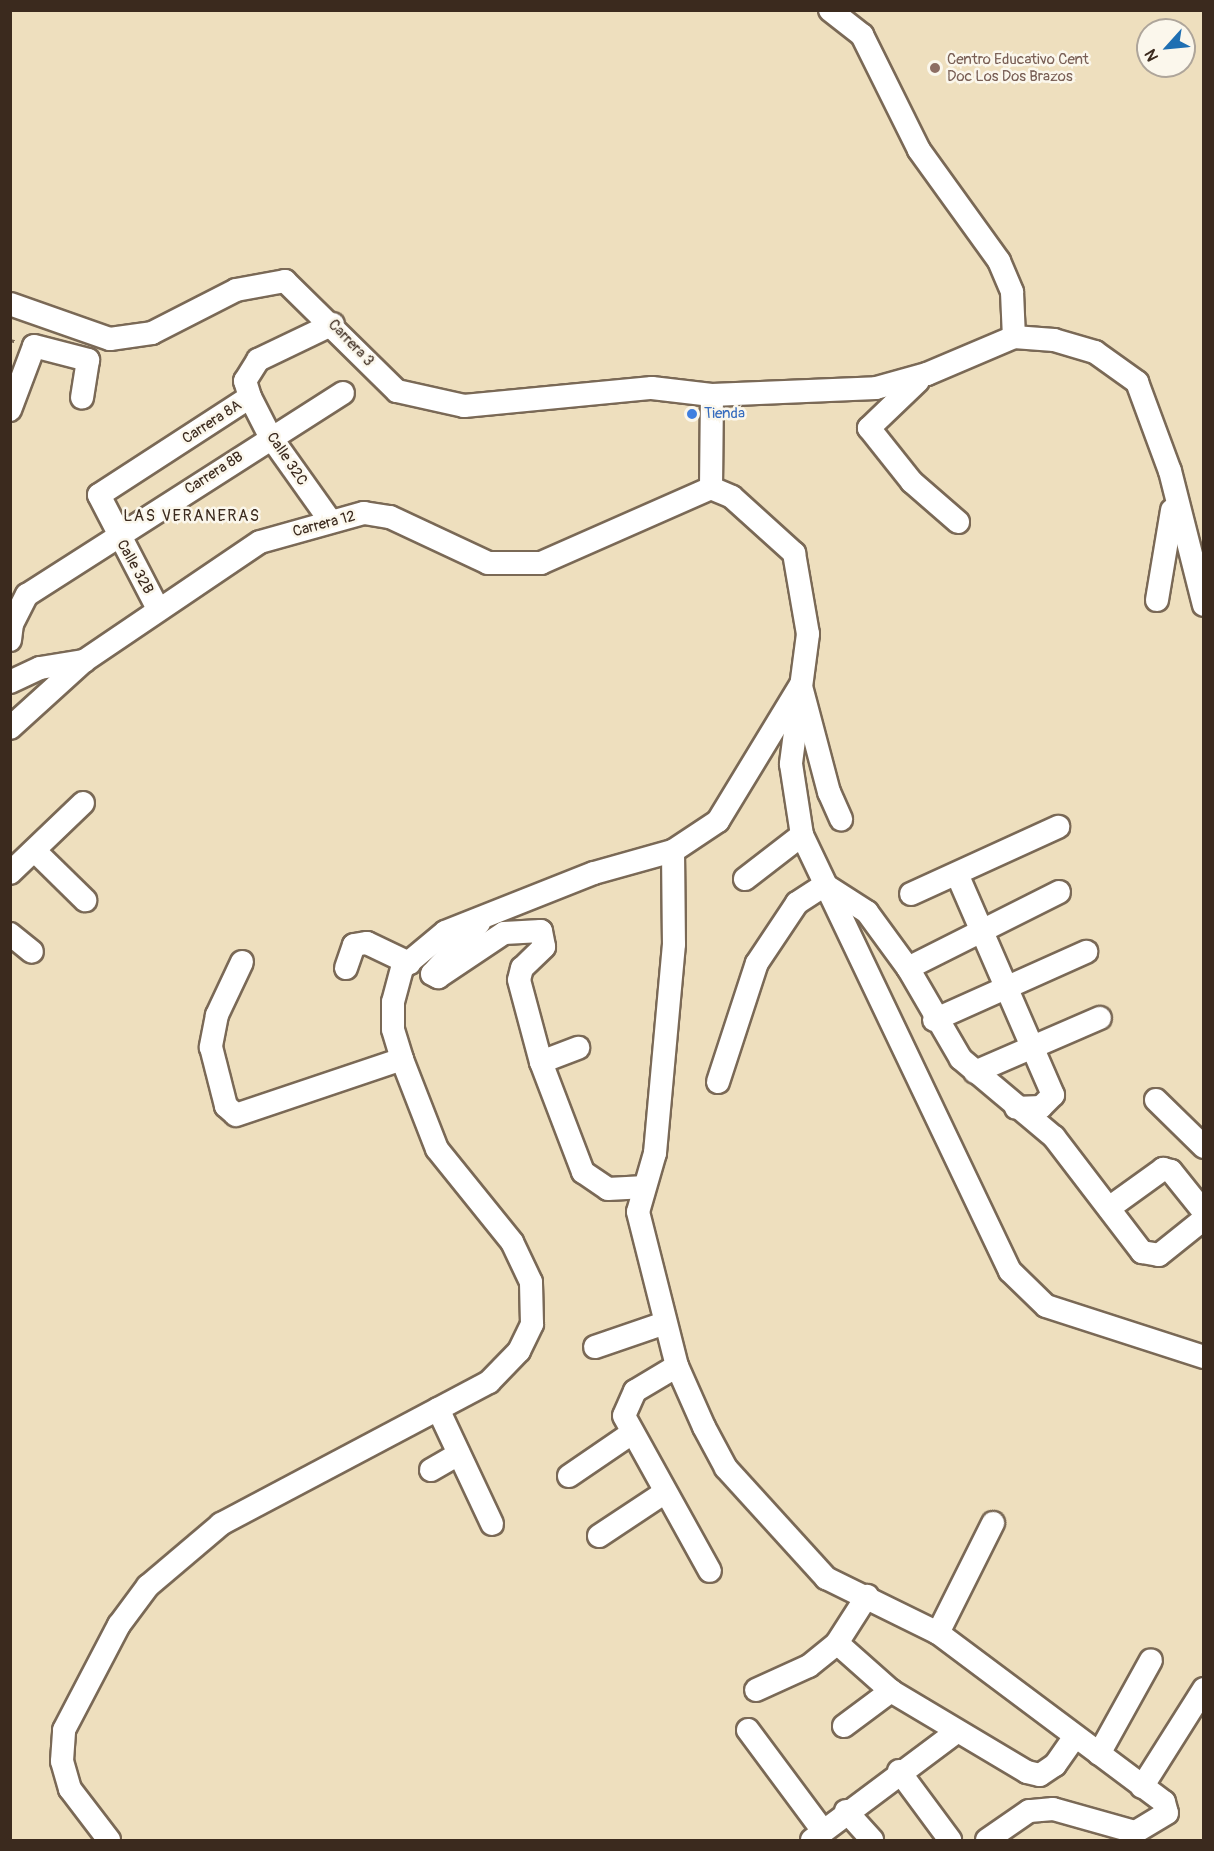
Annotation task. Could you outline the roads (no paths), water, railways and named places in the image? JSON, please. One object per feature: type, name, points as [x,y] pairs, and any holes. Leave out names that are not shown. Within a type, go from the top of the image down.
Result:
[{"type":"street","points":[[830,10],[862,35],[919,150],[999,261],[1012,292],[1014,337]]},
{"type":"street","name":"Carrera 3","points":[[10,304],[110,339],[152,333],[236,290],[285,280],[333,324],[397,391],[441,403],[464,406],[652,388],[712,395],[876,388],[927,374]]},
{"type":"street","name":"Carrera 8A","points":[[99,495],[250,397],[245,381],[258,360],[333,324]]},
{"type":"street","points":[[958,522],[912,482],[869,428],[927,374],[1014,337],[1053,340],[1121,366],[1149,406],[1175,493],[1203,605]]},
{"type":"street","points":[[10,410],[34,346],[88,360],[82,398]]},
{"type":"street","name":"Carrera 8B","points":[[10,640],[12,624],[27,595],[270,436],[343,393]]},
{"type":"street","points":[[712,395],[711,488],[732,497],[794,553],[808,634],[791,764],[802,835],[1024,1289],[1046,1306],[1203,1356]]},
{"type":"street","name":"Calle 32C","points":[[250,397],[270,436],[329,519]]},
{"type":"street","name":"Carrera 12","points":[[10,728],[84,661],[157,607],[260,542],[329,519],[364,513],[390,517],[488,564],[541,563],[711,488]]},
{"type":"street","points":[[1157,600],[1175,493]]},
{"type":"street","name":"Calle 32B","points":[[99,495],[117,536],[157,607]]},
{"type":"street","points":[[10,682],[40,668],[84,661]]},
{"type":"street","points":[[800,686],[841,819]]},
{"type":"street","points":[[109,1840],[70,1789],[62,1761],[64,1730],[119,1625],[148,1586],[221,1524],[489,1382],[519,1351],[532,1324],[534,1299],[512,1242],[437,1149],[402,1059],[393,1029],[393,1002],[409,963],[445,932],[594,873],[673,851],[718,821],[800,686]]},
{"type":"street","points":[[10,873],[36,852],[83,803]]},
{"type":"street","points":[[911,894],[1058,827]]},
{"type":"street","points":[[746,879],[802,835]]},
{"type":"street","points":[[673,851],[674,944],[655,1153],[641,1187],[638,1212],[664,1323],[677,1366],[726,1468],[752,1500],[826,1578],[867,1596],[938,1634],[1164,1802],[1167,1814],[1136,1836],[1053,1809],[1029,1811],[987,1840]]},
{"type":"street","points":[[36,852],[85,900]]},
{"type":"street","points":[[957,874],[1034,1048],[1052,1102],[1016,1108]]},
{"type":"street","points":[[825,885],[867,912],[908,968],[934,1020],[975,1072],[1054,1137],[1150,1258],[1203,1219]]},
{"type":"street","points":[[718,1082],[757,963],[797,903],[825,885]]},
{"type":"street","points":[[908,968],[1059,892]]},
{"type":"street","points":[[487,916],[432,974],[438,977],[504,933],[541,931],[546,938],[544,947],[522,968],[519,980],[541,1062],[583,1172],[608,1189],[641,1187]]},
{"type":"street","points":[[10,934],[32,952]]},
{"type":"street","points":[[346,968],[354,945],[367,943],[409,963]]},
{"type":"street","points":[[934,1020],[1086,952]]},
{"type":"street","points":[[242,962],[217,1015],[211,1047],[226,1106],[236,1115],[402,1059]]},
{"type":"street","points":[[975,1072],[1100,1018]]},
{"type":"street","points":[[541,1062],[578,1048]]},
{"type":"street","points":[[1155,1100],[1203,1147]]},
{"type":"street","points":[[1109,1208],[1162,1169],[1171,1171],[1203,1212]]},
{"type":"street","points":[[595,1347],[664,1323]]},
{"type":"street","points":[[677,1366],[635,1391],[626,1404],[624,1416],[664,1493],[710,1571]]},
{"type":"street","points":[[438,1409],[492,1524]]},
{"type":"street","points":[[569,1476],[632,1433]]},
{"type":"street","points":[[431,1470],[459,1454]]},
{"type":"street","points":[[599,1536],[664,1493]]},
{"type":"street","points":[[938,1634],[993,1523]]},
{"type":"street","points":[[756,1690],[809,1666],[837,1643],[867,1596]]},
{"type":"street","points":[[837,1643],[891,1690],[955,1733],[1040,1775],[1055,1766],[1075,1736]]},
{"type":"street","points":[[1099,1754],[1152,1660]]},
{"type":"street","points":[[1142,1787],[1203,1689]]},
{"type":"street","points":[[844,1726],[891,1690]]},
{"type":"street","points":[[748,1731],[817,1836],[899,1771],[955,1733]]},
{"type":"street","points":[[899,1771],[950,1840]]},
{"type":"street","points":[[846,1811],[872,1840]]},
{"type":"place","name":"Centro Educativo Cent Doc Los Dos Brazos","points":[[935,68]]},
{"type":"place","name":"Tienda","points":[[692,414]]},
{"type":"district","name":"LAS VERANERAS","points":[[192,516]]}]
